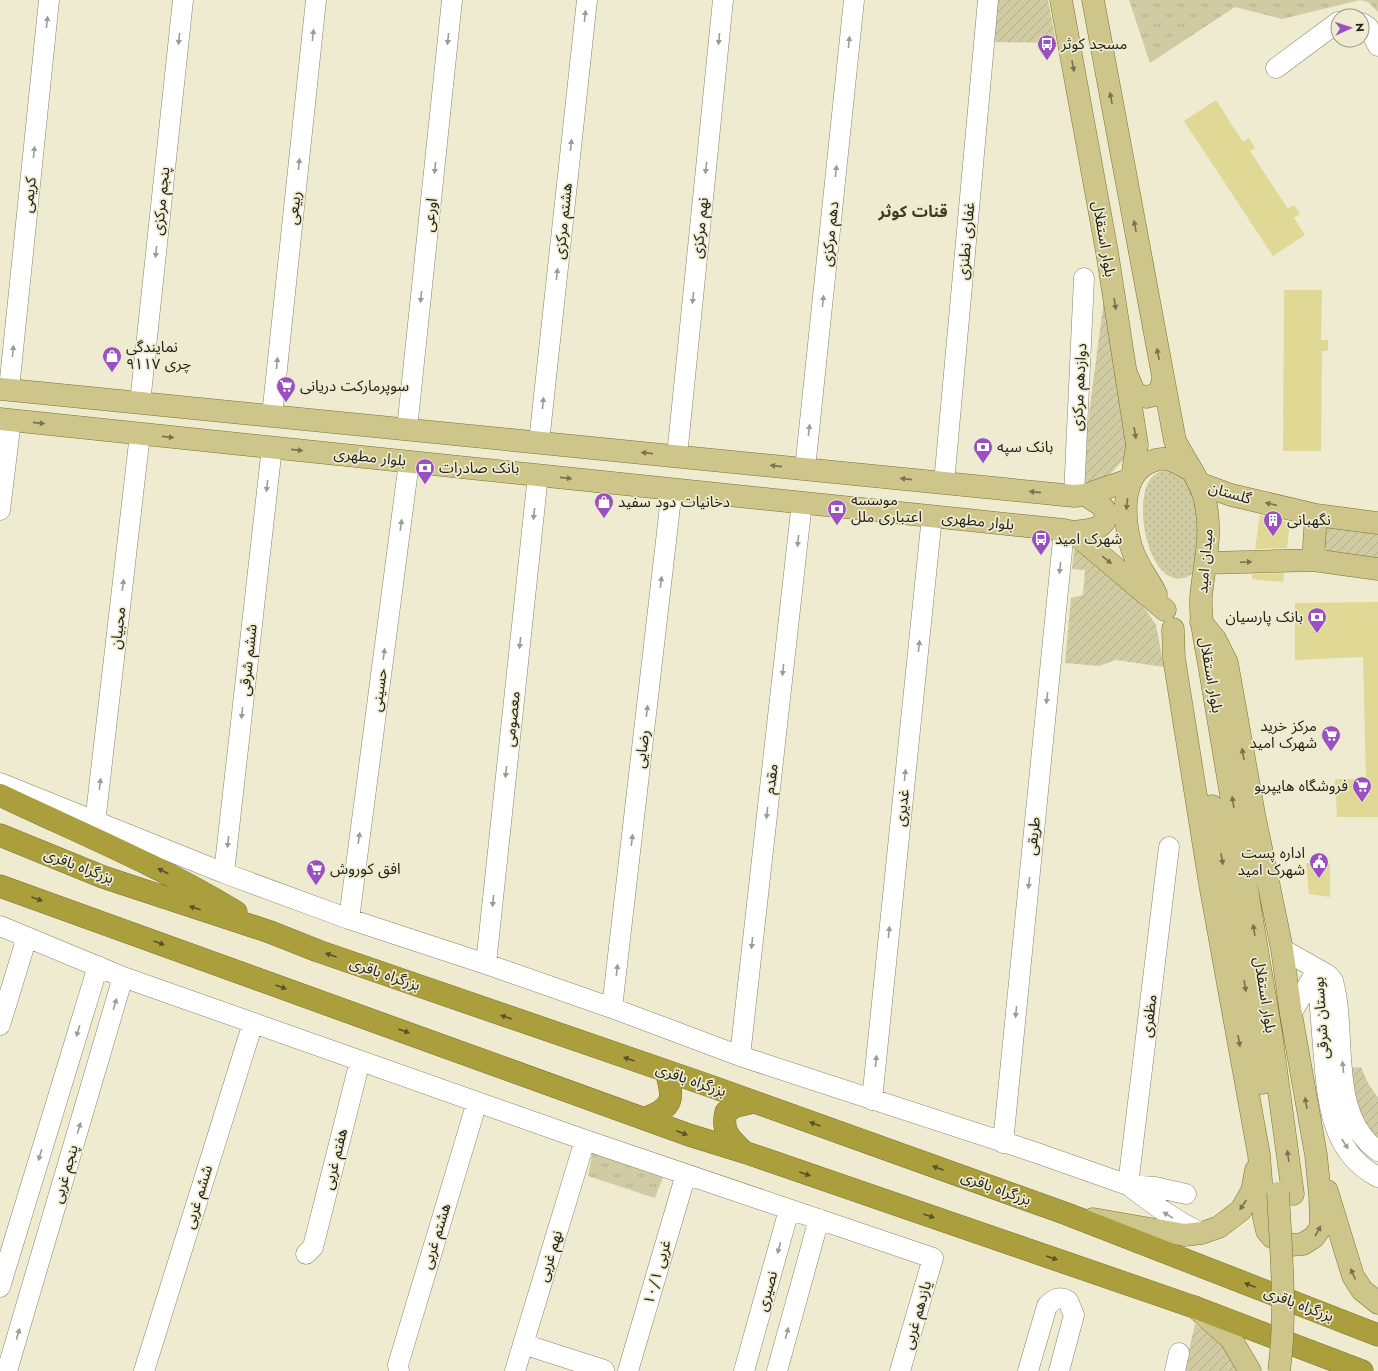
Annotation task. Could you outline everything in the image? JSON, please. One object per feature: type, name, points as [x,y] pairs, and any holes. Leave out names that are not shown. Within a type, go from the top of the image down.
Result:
[{"type":"highway","points":[[0,795],[145,862],[206,894],[270,932]]},
{"type":"highway","name":"بزرگراه باقری","points":[[0,835],[103,877],[270,932],[318,951],[666,1071],[1067,1214],[1378,1335]]},
{"type":"highway","points":[[0,886],[646,1118],[689,1135],[744,1152],[1194,1307],[1362,1371]]},
{"type":"highway","points":[[646,1118],[662,1112],[670,1101],[672,1090],[666,1071]]},
{"type":"highway","points":[[744,1152],[729,1138],[724,1122],[726,1112],[736,1106],[754,1102]]},
{"type":"main road","name":"بلوار استقلال","points":[[1061,0],[1107,252],[1137,445],[1132,479]]},
{"type":"main road","points":[[1093,0],[1175,441],[1196,477]]},
{"type":"main road","points":[[1125,372],[1135,394],[1146,397],[1159,394],[1163,380]]},
{"type":"main road","name":"بلوار مطهری","points":[[4,389],[1080,495],[1101,505],[1107,513],[1106,521],[1100,527],[1069,531],[6,420]]},
{"type":"main road","points":[[1196,477],[1176,462],[1159,460],[1141,468],[1132,479],[1126,514],[1131,548],[1169,620],[1209,876],[1260,1155],[1264,1218],[1267,1231],[1278,1241],[1291,1245],[1303,1244],[1314,1237],[1321,1227],[1320,1195],[1316,1155],[1291,1014],[1282,949],[1254,814],[1227,663],[1215,639],[1201,622]]},
{"type":"main road","name":"گلستان","points":[[1196,477],[1231,495],[1316,515],[1378,523]]},
{"type":"main road","name":"میدان امید","points":[[1196,477],[1208,515],[1209,546],[1203,581],[1201,622]]},
{"type":"main road","points":[[1080,495],[1132,479]]},
{"type":"main road","points":[[1313,560],[1316,515]]},
{"type":"main road","points":[[1069,531],[1169,620]]},
{"type":"main road","points":[[1207,563],[1313,560],[1378,569]]},
{"type":"main road","name":"بلوار استقلال","points":[[1169,620],[1183,651],[1190,683],[1254,1032],[1286,1194],[1282,1355],[1280,1371]]},
{"type":"main road","name":"بلوار استقلال","points":[[1201,622],[1210,664],[1271,1033],[1286,1194],[1296,1278],[1296,1356],[1294,1371]]},
{"type":"main road","points":[[1067,1214],[1185,1235],[1202,1233],[1219,1227],[1241,1210],[1252,1191],[1260,1155]]},
{"type":"main road","points":[[1316,1155],[1353,1276],[1362,1290],[1378,1303]]},
{"type":"main road","points":[[1194,1307],[1231,1339],[1250,1371]]},
{"type":"street","name":"کریمی","points":[[4,389],[49,0]]},
{"type":"street","name":"پنجم مرکزی","points":[[140,403],[183,0]]},
{"type":"street","name":"ربیعی","points":[[272,416],[316,0]]},
{"type":"street","name":"اورعی","points":[[407,429],[452,0]]},
{"type":"street","name":"هشتم مرکزی","points":[[539,442],[587,0]]},
{"type":"street","name":"نهم مرکزی","points":[[677,456],[722,0]]},
{"type":"street","name":"دهم مرکزی","points":[[805,469],[854,0]]},
{"type":"street","name":"غفاری نطنزی","points":[[944,482],[988,0]]},
{"type":"street","points":[[1276,68],[1330,28]]},
{"type":"street","points":[[1370,30],[1378,46]]},
{"type":"street","name":"دوازدهم مرکزی","points":[[1080,495],[1084,278]]},
{"type":"street","points":[[0,510],[6,420]]},
{"type":"street","name":"محبیان","points":[[95,823],[140,434]]},
{"type":"street","name":"ششم شرقی","points":[[224,873],[272,447]]},
{"type":"street","name":"حسینی","points":[[348,919],[409,462]]},
{"type":"street","name":"معصومی","points":[[486,964],[538,475]]},
{"type":"street","name":"رضایی","points":[[612,1008],[672,489]]},
{"type":"street","name":"مقدم","points":[[740,1056],[802,502]]},
{"type":"street","name":"غدیری","points":[[872,1100],[932,516]]},
{"type":"street","name":"طریقی","points":[[1003,1143],[1069,531]]},
{"type":"street","points":[[0,783],[95,823],[348,919],[486,964],[612,1008],[740,1056],[1128,1185],[1155,1187],[1186,1194]]},
{"type":"street","name":"مظفری","points":[[1128,1185],[1169,847]]},
{"type":"street","points":[[0,926],[123,977],[586,1140],[819,1219]]},
{"type":"street","points":[[0,1025],[27,937]]},
{"type":"street","points":[[1282,949],[1317,970],[1291,1014]]},
{"type":"street","name":"پنجم غربی","points":[[0,1287],[98,966]]},
{"type":"street","name":"بوستان شرقی","points":[[1378,1151],[1371,1146],[1354,1124],[1346,1102],[1335,987],[1333,981],[1328,975],[1317,970],[1328,1102],[1337,1132],[1353,1158],[1378,1176]]},
{"type":"street","name":"پنجم غربی","points":[[7,1371],[123,977]]},
{"type":"street","name":"ششم غربی","points":[[144,1371],[253,1023]]},
{"type":"street","name":"هفتم غربی","points":[[306,1254],[313,1247],[360,1061]]},
{"type":"street","name":"هشتم غربی","points":[[399,1371],[398,1365],[477,1102]]},
{"type":"street","name":"نهم غربی","points":[[515,1371],[586,1140]]},
{"type":"street","name":"۱۰/۱ غربی","points":[[628,1371],[686,1174]]},
{"type":"street","points":[[34,1176],[62,1184]]},
{"type":"street","points":[[1128,1185],[1163,1212],[1202,1233]]},
{"type":"street","name":"نصیری","points":[[744,1371],[789,1210]]},
{"type":"street","name":"نصیری","points":[[777,1371],[819,1219]]},
{"type":"street","name":"یازدهم غربی","points":[[819,1219],[933,1258],[900,1371]]},
{"type":"street","points":[[1028,1371],[1046,1306],[1059,1298],[1065,1299],[1072,1307],[1074,1316],[1059,1371]]},
{"type":"street","points":[[523,1344],[604,1370]]},
{"type":"green space","points":[[996,0],[1048,0],[1056,43],[993,42]]},
{"type":"green space","points":[[1129,0],[1360,0],[1282,19],[1235,7],[1150,63]]},
{"type":"green space","points":[[1360,0],[1378,0],[1378,12],[1368,2]]},
{"type":"green space","points":[[1105,291],[1132,445],[1123,460],[1105,480],[1085,482],[1081,476]]},
{"type":"green space","points":[[1164,470],[1180,475],[1189,485],[1201,525],[1194,573],[1179,579],[1167,574],[1156,563],[1149,546],[1144,527],[1143,508],[1145,491],[1151,478]]},
{"type":"green space","points":[[1328,527],[1378,532],[1378,560],[1328,552],[1324,546],[1325,530]]},
{"type":"green space","points":[[1074,549],[1084,552],[1141,604],[1156,625],[1164,667],[1116,660],[1099,666],[1065,663],[1071,598],[1083,595],[1085,570],[1072,569]]},
{"type":"green space","points":[[1361,1067],[1368,1083],[1378,1098],[1378,1144],[1361,1126],[1348,1068]]},
{"type":"green space","points":[[593,1151],[664,1175],[655,1198],[588,1176]]},
{"type":"green space","points":[[1195,1324],[1218,1339],[1242,1371],[1184,1371]]},
{"type":"building","points":[[1216,100],[1243,142],[1249,138],[1255,148],[1250,151],[1288,209],[1294,205],[1300,214],[1294,218],[1305,235],[1273,256],[1184,121]]},
{"type":"building","points":[[1284,290],[1322,290],[1321,340],[1328,340],[1328,351],[1322,351],[1321,451],[1283,451]]},
{"type":"building","points":[[1260,515],[1290,522],[1287,548],[1255,549]]},
{"type":"building","points":[[1284,573],[1283,582],[1252,579],[1252,574]]},
{"type":"building","points":[[1378,602],[1378,817],[1337,817],[1335,779],[1366,779],[1363,657],[1295,660],[1295,603]]},
{"type":"building","name":"اداره پست شهرک امید","points":[[1306,863],[1330,864],[1330,897],[1309,894]]},
{"type":"place","name":"مسجد کوثر","points":[[1047,61]]},
{"type":"place","name":"نمایندگی ۹۱۱۷ چری","points":[[112,373]]},
{"type":"place","name":"سوپرمارکت دریانی","points":[[286,403]]},
{"type":"place","name":"بانک سپه","points":[[983,464]]},
{"type":"place","name":"بانک صادرات","points":[[425,485]]},
{"type":"place","name":"دخانیات دود سفید","points":[[604,519]]},
{"type":"place","name":"موسسه اعتباری ملل","points":[[837,526]]},
{"type":"place","name":"نگهبانی","points":[[1273,537]]},
{"type":"place","name":"شهرک امید","points":[[1041,556]]},
{"type":"place","name":"بانک پارسیان","points":[[1317,634]]},
{"type":"place","name":"مرکز خرید شهرک امید","points":[[1331,752]]},
{"type":"place","name":"فروشگاه هایپریو","points":[[1362,803]]},
{"type":"place","name":"اداره پست شهرک امید","points":[[1319,879]]},
{"type":"place","name":"افق کوروش","points":[[316,886]]},
{"type":"district","name":"قنات کوثر","points":[[913,211]]}]
